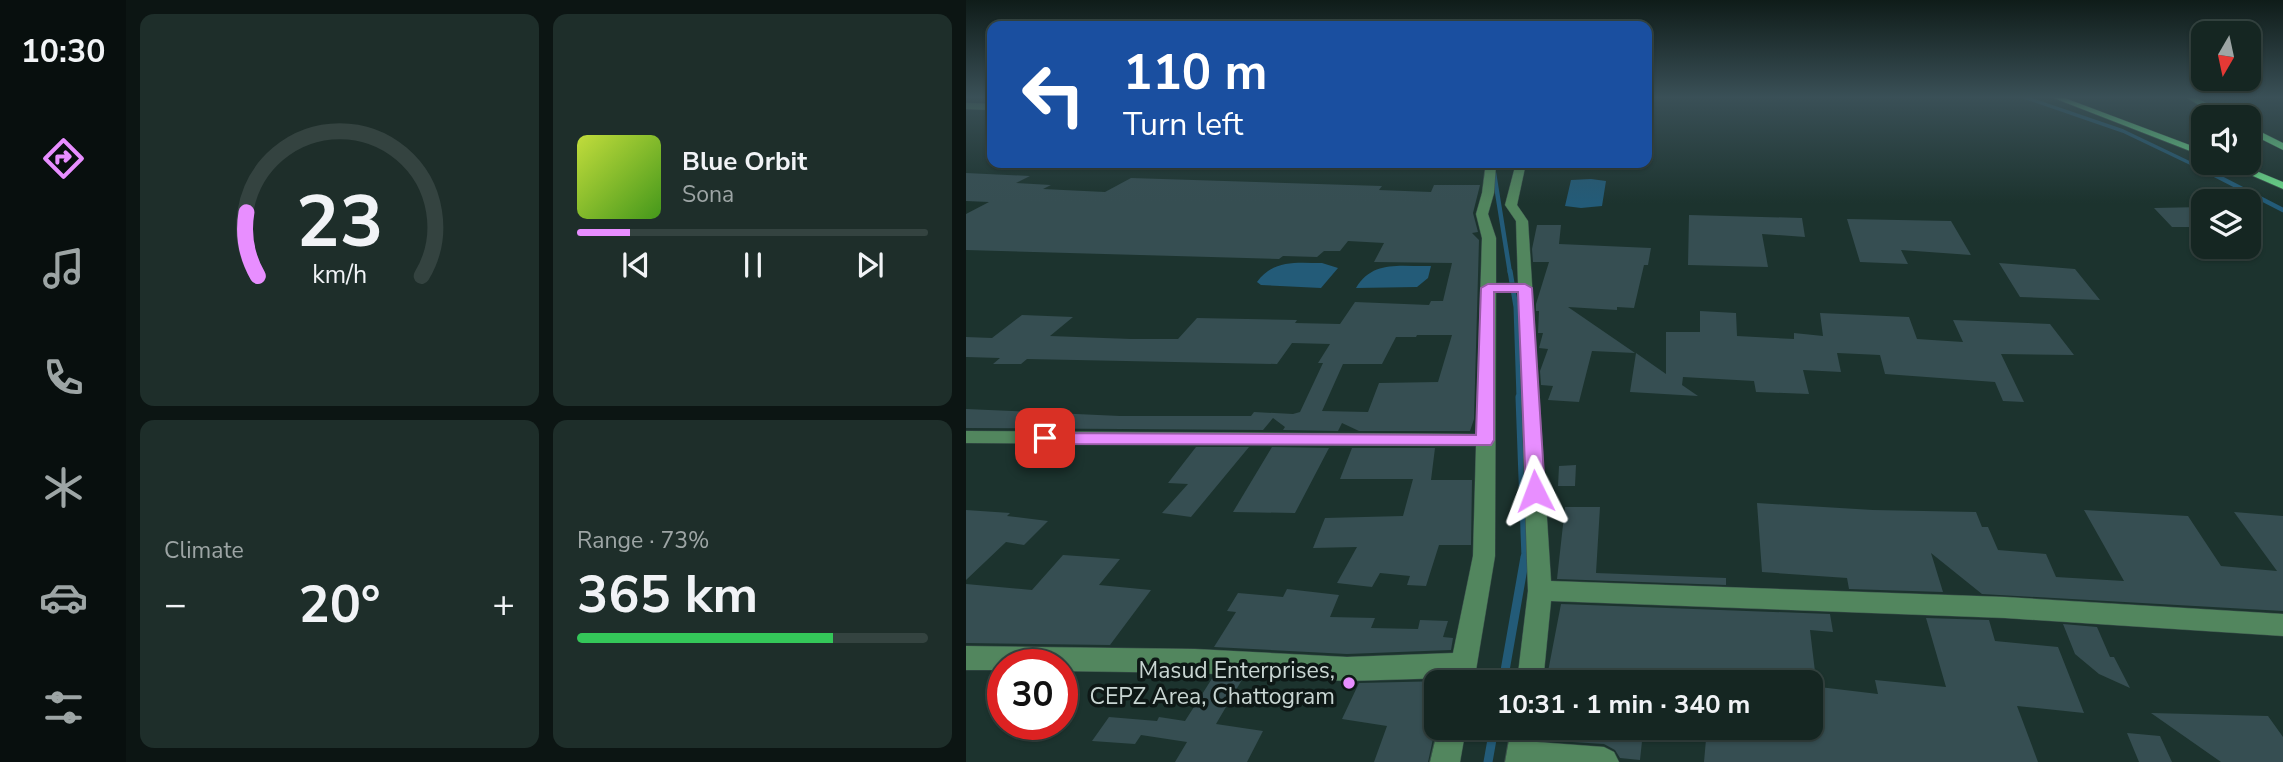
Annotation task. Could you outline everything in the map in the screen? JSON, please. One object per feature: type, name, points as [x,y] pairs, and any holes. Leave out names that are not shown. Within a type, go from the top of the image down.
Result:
[{"type":"main road","points":[[2149,133],[2191,148]]},
{"type":"main road","points":[[2261,135],[2283,147]]},
{"type":"main road","points":[[2261,142],[2283,154]]},
{"type":"main road","points":[[2257,175],[2283,186]]},
{"type":"street","points":[[1464,670],[1483,556],[1489,238],[1482,214],[1490,168]]},
{"type":"street","points":[[1520,168],[1511,205],[1522,221],[1540,591],[1531,670]]},
{"type":"street","points":[[1488,288],[1525,288]]},
{"type":"street","points":[[966,437],[1485,440]]},
{"type":"street","points":[[1540,591],[1775,597],[2183,617],[2283,625]]},
{"type":"street","points":[[966,658],[1195,661],[1424,672]]},
{"type":"street","points":[[1446,762],[1450,740]]},
{"type":"street","points":[[1522,748],[1604,762]]},
{"type":"water","points":[[1571,180],[1606,181],[1602,206],[1565,206]]},
{"type":"water","points":[[1322,263],[1338,268],[1321,288],[1261,285],[1257,282],[1278,266]]},
{"type":"water","points":[[1389,266],[1431,266],[1428,278],[1417,287],[1356,288],[1371,272]]},
{"type":"building","points":[[966,173],[1030,176],[1016,183],[1051,185],[1043,189],[1105,192],[1131,178],[1382,186],[1379,190],[1431,192],[1434,185],[1480,185],[1473,213],[1478,232],[1472,233],[1479,240],[1474,419],[1470,431],[1359,431],[1342,423],[1338,431],[1283,430],[1285,427],[1273,418],[1263,430],[966,428],[966,409],[1120,416],[1251,416],[1254,412],[1300,412],[1323,363],[1318,363],[1330,344],[1292,343],[1277,364],[1027,359],[1021,364],[993,364],[1000,358],[966,357],[966,337],[992,338],[1022,315],[1073,317],[1050,336],[1131,339],[1178,339],[1197,318],[1297,320],[1295,323],[1340,324],[1355,302],[1429,305],[1431,301],[1443,301],[1452,263],[1374,262],[1384,243],[1348,241],[1340,251],[1324,251],[1317,257],[1283,256],[1279,259],[966,250],[966,214],[989,202],[966,201]],"holes":[[[1452,335],[1438,382],[1379,383],[1368,412],[1322,411],[1343,364],[1382,364],[1396,337]]]},
{"type":"building","points":[[2191,207],[2191,227],[2172,227],[2154,208]]},
{"type":"building","points":[[1689,215],[1802,218],[1805,237],[1762,234],[1768,267],[1688,265]]},
{"type":"building","points":[[1847,219],[1951,221],[1971,255],[1901,250],[1908,264],[1860,262]]},
{"type":"building","points":[[1537,225],[1561,225],[1559,244],[1651,248],[1648,265],[1644,265],[1634,308],[1617,307],[1617,310],[1568,307],[1635,353],[1592,351],[1579,402],[1548,400],[1553,386],[1541,385],[1540,371],[1548,349],[1539,348],[1543,333],[1538,333],[1539,311],[1536,311],[1536,304],[1549,262],[1533,262],[1532,249]]},
{"type":"building","points":[[1999,263],[2075,269],[2100,300],[2020,297]]},
{"type":"building","points":[[1700,311],[1736,313],[1737,336],[1794,339],[1794,333],[1823,336],[1820,313],[1909,317],[1917,339],[1963,342],[1953,320],[2050,324],[2074,355],[2001,354],[2024,402],[2003,401],[1995,382],[1885,374],[1880,355],[1837,353],[1841,372],[1803,370],[1809,394],[1756,392],[1754,381],[1683,377],[1682,385],[1698,396],[1630,392],[1636,353],[1666,374],[1666,332],[1700,332]]},
{"type":"building","points":[[1196,447],[1249,447],[1191,517],[1162,513],[1188,484],[1168,483]]},
{"type":"building","points":[[1272,447],[1329,448],[1295,513],[1233,512]]},
{"type":"building","points":[[1352,448],[1435,448],[1431,480],[1472,480],[1471,545],[1439,545],[1426,586],[1407,585],[1410,576],[1380,573],[1372,587],[1337,583],[1357,547],[1313,548],[1325,518],[1403,516],[1413,479],[1340,479]]},
{"type":"building","points":[[1576,465],[1575,486],[1558,486],[1559,466]]},
{"type":"building","points":[[1757,503],[1873,510],[1976,512],[1982,527],[1988,527],[1998,550],[2046,554],[2056,577],[2124,581],[2084,510],[2188,516],[2221,566],[2277,571],[2234,512],[2283,516],[2283,611],[1982,594],[1931,553],[1943,592],[1849,589],[1847,578],[1762,572]]},
{"type":"building","points":[[1565,507],[1600,507],[1596,573],[1726,578],[1726,585],[1557,579]]},
{"type":"building","points":[[966,510],[1010,513],[1007,516],[1048,521],[1024,545],[1006,542],[966,580]]},
{"type":"building","points":[[1063,555],[1120,559],[1099,585],[1151,590],[1110,645],[966,643],[966,584],[1032,590]]},
{"type":"building","points":[[1287,589],[1339,595],[1330,617],[1375,618],[1371,628],[1418,629],[1420,620],[1448,621],[1443,637],[1453,638],[1451,650],[1347,654],[1214,647],[1236,612],[1227,611],[1238,593],[1283,597]]},
{"type":"building","points":[[1561,604],[1830,614],[1833,632],[1810,630],[1815,670],[1548,670]]},
{"type":"building","points":[[1926,618],[1989,620],[1995,641],[2058,647],[2084,713],[2017,706],[2038,762],[1704,762],[1706,740],[1823,740],[1823,687],[1878,694],[1875,680],[1946,687]]},
{"type":"building","points":[[2063,624],[2097,627],[2110,657],[2114,657],[2130,688],[2099,674],[2075,654]]},
{"type":"building","points":[[1213,677],[1243,678],[1216,724],[1263,731],[1247,762],[1175,762],[1187,742],[1141,735],[1135,744],[1092,741],[1109,717],[1157,721],[1159,717],[1185,721]]},
{"type":"building","points":[[1424,681],[1424,740],[1433,740],[1428,762],[1374,762],[1387,726],[1342,719],[1359,683]]},
{"type":"building","points":[[2151,713],[2268,716],[2283,737],[2283,762],[2221,762]]},
{"type":"building","points":[[2127,733],[2160,736],[2172,762],[2139,762]]},
{"type":"building","points":[[1540,740],[1642,740],[1640,760],[1620,758],[1615,750],[1604,744]]},
{"type":"waterway","points":[[2126,133],[2191,164]]},
{"type":"waterway","points":[[1493,168],[1494,175]]},
{"type":"waterway","points":[[1494,173],[1510,273]]},
{"type":"waterway","points":[[2215,175],[2283,210]]},
{"type":"waterway","points":[[1510,271],[1516,307],[1519,398]]},
{"type":"waterway","points":[[1519,397],[1525,557]]},
{"type":"waterway","points":[[1505,670],[1525,557]]},
{"type":"waterway","points":[[1488,762],[1492,740]]},
{"type":"place","name":"Masud Enterprises, CEPZ Area, Chattogram","points":[[1349,683]]},
{"type":"route","points":[[1045,438],[1330,442],[1485,440],[1488,288],[1525,288],[1535,491]]}]
